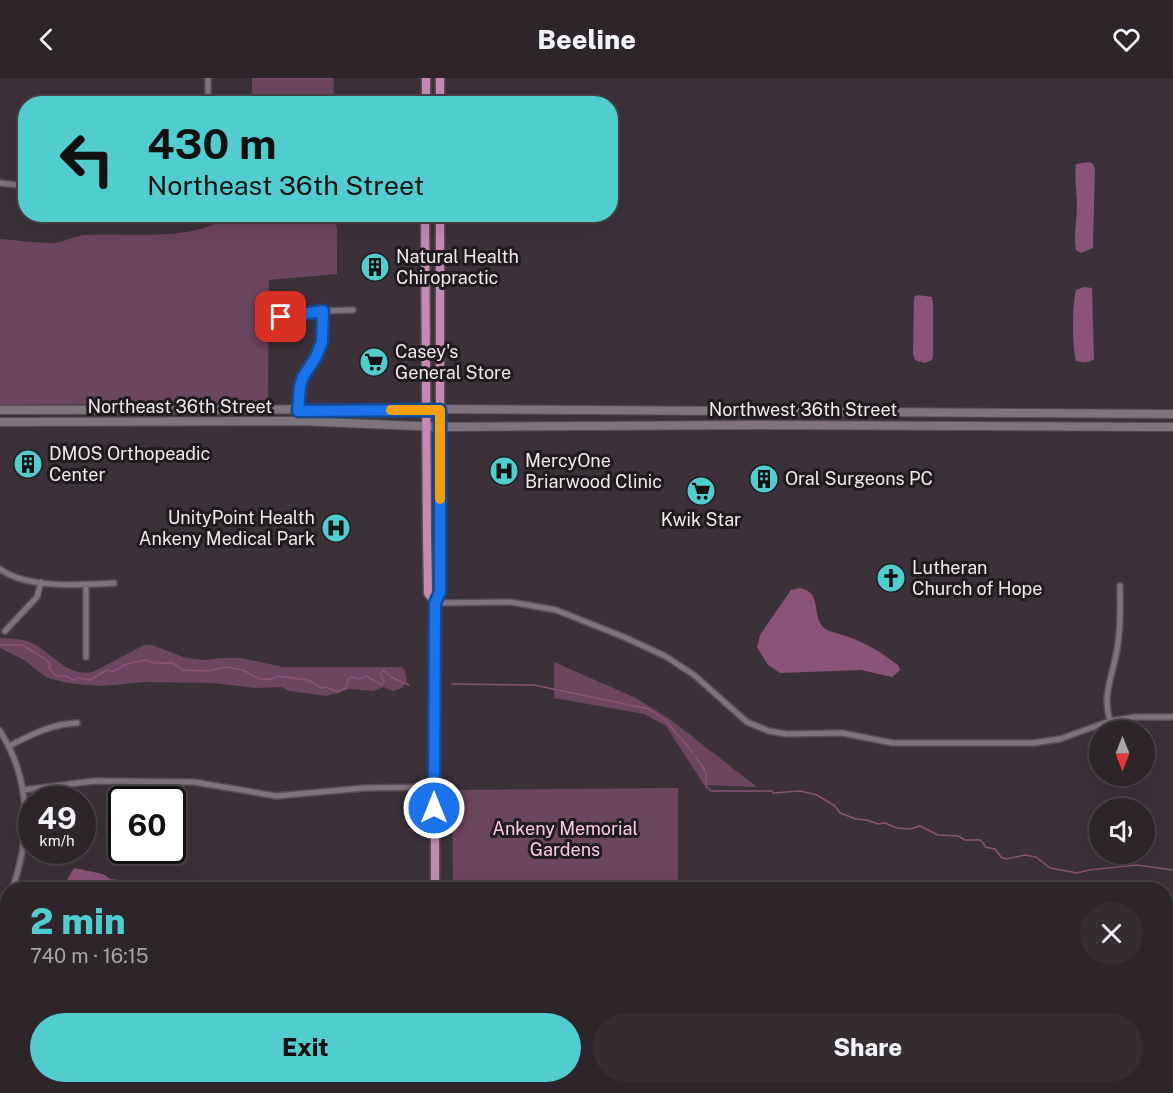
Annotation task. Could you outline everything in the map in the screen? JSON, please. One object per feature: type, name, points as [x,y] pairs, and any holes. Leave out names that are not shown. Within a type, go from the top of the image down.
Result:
[{"type":"main road","points":[[426,78],[426,96]]},
{"type":"main road","points":[[440,96],[441,78]]},
{"type":"main road","points":[[425,222],[440,592],[435,603],[435,882]]},
{"type":"main road","points":[[435,603],[428,593],[440,222]]},
{"type":"main road","name":"Northeast 36th Street","points":[[0,410],[432,410]]},
{"type":"main road","name":"Northwest 36th Street","points":[[432,410],[1173,414]]},
{"type":"main road","name":"Northeast 36th Street","points":[[0,422],[298,421],[433,427]]},
{"type":"main road","name":"Northwest 36th Street","points":[[433,427],[717,425],[1173,427]]},
{"type":"street","points":[[208,78],[208,96]]},
{"type":"street","points":[[0,183],[18,185]]},
{"type":"street","points":[[281,317],[323,311],[353,310]]},
{"type":"street","points":[[298,421],[300,386],[322,342],[323,311]]},
{"type":"street","points":[[0,569],[16,578],[41,582],[86,585],[114,583]]},
{"type":"street","points":[[5,631],[37,597],[41,582]]},
{"type":"street","points":[[86,585],[86,657]]},
{"type":"street","points":[[1110,720],[1106,698],[1118,644],[1120,586]]},
{"type":"street","points":[[435,603],[512,602],[556,610],[665,656],[694,675],[747,722],[769,731],[787,734],[842,733],[893,743],[1033,743],[1060,739],[1089,729]]},
{"type":"street","points":[[1116,720],[1135,717],[1173,717]]},
{"type":"street","points":[[9,746],[40,730],[60,723],[77,723]]},
{"type":"street","points":[[0,731],[9,746],[22,786]]},
{"type":"street","points":[[55,786],[94,781],[194,782],[276,796],[373,787],[434,787]]},
{"type":"street","points":[[14,882],[20,864]]},
{"type":"green space","points":[[252,78],[334,78],[333,96],[252,96]]},
{"type":"green space","points":[[219,222],[335,222],[337,228],[337,274],[269,280],[268,403],[0,405],[0,239],[51,243],[82,235],[180,233]]},
{"type":"green space","points":[[0,638],[28,641],[40,647],[67,668],[83,673],[93,672],[144,645],[152,645],[186,658],[207,660],[241,658],[283,667],[402,667],[407,681],[402,688],[393,691],[384,687],[373,691],[349,689],[327,696],[289,691],[281,687],[255,688],[214,683],[144,682],[102,686],[85,685],[46,677],[24,660],[0,648]]},
{"type":"green space","points":[[554,662],[636,698],[671,720],[757,787],[704,785],[666,726],[644,714],[554,698]]},
{"type":"green space","name":"Ankeny Memorial Gardens","points":[[678,788],[678,882],[453,882],[452,790]]},
{"type":"shaded area","points":[[1089,162],[1093,164],[1095,170],[1093,248],[1081,253],[1076,250],[1075,245],[1077,207],[1075,169],[1076,164]]},
{"type":"shaded area","points":[[1084,287],[1092,288],[1094,359],[1090,362],[1076,361],[1074,345],[1076,290]]},
{"type":"shaded area","points":[[918,295],[932,297],[933,304],[933,356],[932,360],[925,363],[915,360],[913,354],[914,297]]},
{"type":"shaded area","points":[[800,588],[807,590],[814,599],[819,621],[824,628],[870,647],[898,665],[900,670],[892,677],[861,670],[780,673],[768,665],[757,647],[760,635],[791,590]]},
{"type":"shaded area","points":[[74,868],[103,874],[110,879],[139,882],[67,882]]},
{"type":"waterway","points":[[0,645],[22,645],[45,659],[56,676],[66,676],[73,680],[79,678],[90,680],[107,670],[112,672],[127,664],[145,660],[155,663],[172,663],[183,670],[209,671],[226,667],[243,670],[259,679],[272,679],[278,676],[308,680],[321,688],[326,687],[338,692],[347,687],[348,679],[352,677],[360,679],[366,676],[382,685],[384,681],[380,674],[383,670],[393,678],[409,685]]},
{"type":"waterway","points":[[452,684],[534,685],[649,709],[665,720],[693,753]]},
{"type":"waterway","points":[[696,757],[706,772],[706,786],[711,791],[772,791],[773,793],[800,791],[817,795],[835,806],[840,813],[856,819],[878,824],[885,823],[897,828],[910,829],[920,826],[938,835],[980,840],[985,847],[995,849],[1001,857],[1006,859],[1025,855],[1036,857],[1050,868],[1077,873],[1137,865],[1173,870]]},
{"type":"slow traffic","points":[[391,410],[440,410],[440,499]]},
{"type":"place","name":"Natural Health Chiropractic","points":[[375,267]]},
{"type":"place","name":"Casey's General Store","points":[[374,362]]},
{"type":"place","name":"DMOS Orthopeadic Center","points":[[28,464]]},
{"type":"place","name":"MercyOne Briarwood Clinic","points":[[504,471]]},
{"type":"place","name":"Oral Surgeons PC","points":[[764,479]]},
{"type":"place","name":"Kwik Star","points":[[701,491]]},
{"type":"place","name":"UnityPoint Health Ankeny Medical Park","points":[[336,528]]},
{"type":"place","name":"Lutheran Church of Hope","points":[[891,578]]},
{"type":"route","points":[[281,317],[323,311],[320,350],[303,377],[298,411],[440,410],[440,592],[435,603],[434,808]]}]
